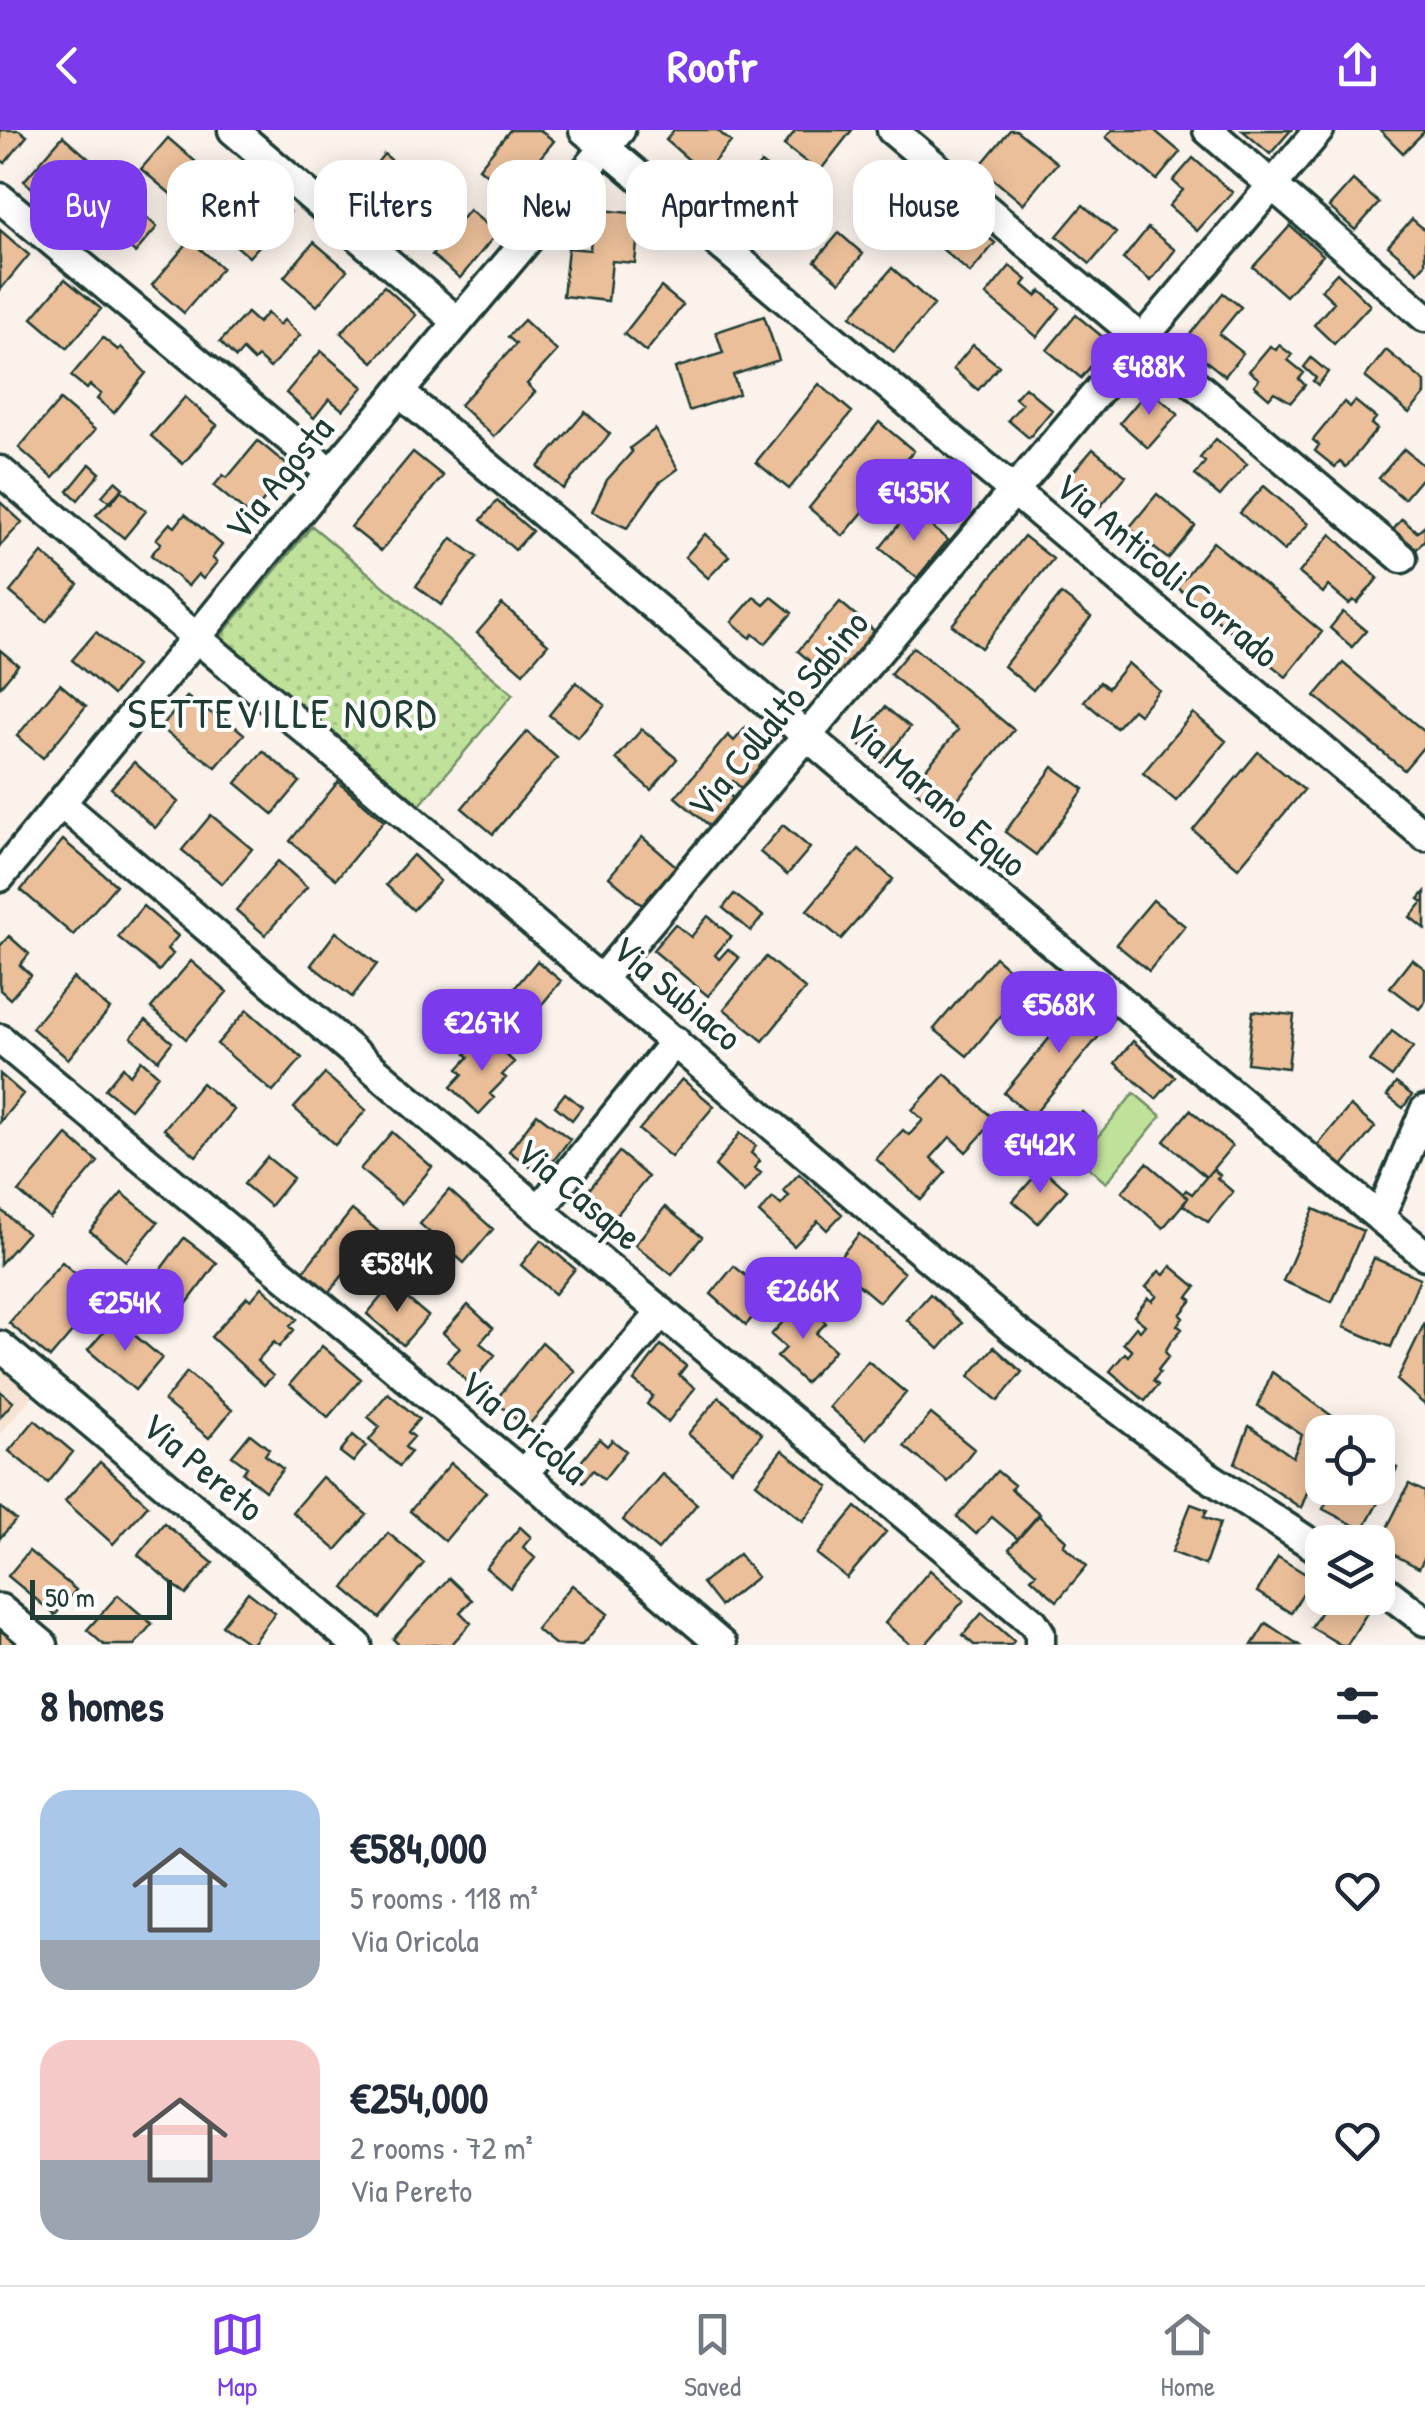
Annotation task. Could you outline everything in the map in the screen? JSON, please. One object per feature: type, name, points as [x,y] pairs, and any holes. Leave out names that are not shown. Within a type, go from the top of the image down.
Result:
[{"type":"street","points":[[233,130],[458,322]]},
{"type":"street","points":[[892,130],[1402,558]]},
{"type":"street","points":[[1208,130],[1425,316]]},
{"type":"street","name":"Via Collalto Sabino","points":[[602,978],[1320,130]]},
{"type":"street","name":"Via Agosta","points":[[0,877],[458,322],[603,136]]},
{"type":"street","name":"Via Anticoli Corrado","points":[[603,136],[1016,492],[1425,836]]},
{"type":"street","points":[[0,198],[331,472]]},
{"type":"street","name":"Via Marano Equo","points":[[399,392],[809,734],[1102,987],[1425,1254]]},
{"type":"street","name":"Via Subiaco","points":[[0,471],[1015,1331],[1206,1475],[1305,1540]]},
{"type":"street","name":"Via Casape","points":[[62,804],[539,1210],[1033,1622],[1040,1633],[1040,1645]]},
{"type":"street","name":"Via Oricola","points":[[0,1039],[523,1474],[722,1645]]},
{"type":"street","points":[[539,1210],[675,1041]]},
{"type":"street","points":[[1380,1217],[1425,1110]]},
{"type":"street","points":[[523,1474],[662,1312]]},
{"type":"street","name":"Via Pereto","points":[[0,1346],[357,1645]]},
{"type":"street","points":[[1395,1598],[1425,1621]]},
{"type":"street","points":[[0,1609],[43,1645]]},
{"type":"shaded area","points":[[0,1365],[34,1394],[0,1434]]},
{"type":"green space","points":[[312,526],[513,694],[420,805],[220,637]]},
{"type":"green space","points":[[1134,1093],[1161,1116],[1106,1183],[1079,1159]]},
{"type":"building","points":[[0,130],[19,130],[27,136],[5,163],[0,159]]},
{"type":"building","points":[[510,130],[540,130],[554,141],[538,160],[487,160],[487,175],[479,168]]},
{"type":"building","points":[[674,130],[717,130],[731,142],[715,160],[689,160],[666,140]]},
{"type":"building","points":[[796,130],[852,130],[828,160],[803,160],[784,145]]},
{"type":"building","points":[[1010,130],[1016,130],[1057,163],[1023,204],[995,180],[995,160],[985,160]]},
{"type":"building","points":[[1112,130],[1154,130],[1180,152],[1157,180],[1106,137]]},
{"type":"building","points":[[1242,130],[1291,130],[1270,154]]},
{"type":"building","points":[[1380,130],[1425,130],[1425,131],[1403,153]]},
{"type":"building","points":[[63,136],[90,160],[42,160]]},
{"type":"building","points":[[168,138],[193,160],[167,160],[167,191],[147,174],[147,162]]},
{"type":"building","points":[[1193,158],[1232,192],[1197,231],[1169,206],[1183,190],[1173,181]]},
{"type":"building","points":[[1353,180],[1379,203],[1355,230],[1329,207]]},
{"type":"building","points":[[1083,205],[1116,233],[1090,264],[1057,236]]},
{"type":"building","points":[[469,210],[487,225],[487,245],[460,278],[432,255],[436,250],[467,250]]},
{"type":"building","points":[[606,210],[626,213],[626,250],[636,250],[635,263],[612,261],[608,301],[563,296],[568,250],[606,250]]},
{"type":"building","points":[[147,217],[157,227],[147,239]]},
{"type":"building","points":[[1412,219],[1425,230],[1425,264],[1418,272],[1388,246]]},
{"type":"building","points":[[1290,226],[1323,255],[1286,296],[1253,267]]},
{"type":"building","points":[[1148,228],[1175,250],[1151,281],[1123,259]]},
{"type":"building","points":[[0,230],[29,255],[0,290]]},
{"type":"building","points":[[839,233],[853,245],[853,250],[863,254],[840,282],[815,261],[824,250],[833,250],[833,240]]},
{"type":"building","points":[[314,242],[314,250],[323,250],[347,270],[317,306],[284,277]]},
{"type":"building","points":[[182,250],[201,250],[222,268],[184,313],[152,285]]},
{"type":"building","points":[[943,250],[989,250],[970,273]]},
{"type":"building","points":[[1010,266],[1027,280],[1023,285],[1036,296],[1041,291],[1060,308],[1037,337],[986,295]]},
{"type":"building","points":[[892,268],[934,305],[894,352],[851,316]]},
{"type":"building","points":[[1337,273],[1370,305],[1334,344],[1314,325],[1334,302],[1321,290]]},
{"type":"building","points":[[65,279],[101,309],[67,348],[32,318]]},
{"type":"building","points":[[384,286],[416,315],[373,362],[341,333]]},
{"type":"building","points":[[661,287],[683,305],[646,352],[624,334]]},
{"type":"building","points":[[1223,293],[1241,307],[1219,334],[1243,353],[1225,376],[1183,343]]},
{"type":"building","points":[[247,313],[258,323],[267,313],[279,325],[284,320],[300,335],[270,368],[258,357],[254,361],[243,350],[236,358],[220,342]]},
{"type":"building","points":[[1076,315],[1110,343],[1081,378],[1047,350]]},
{"type":"building","points":[[764,316],[779,360],[733,375],[739,394],[689,411],[675,368],[723,353],[716,332]]},
{"type":"building","points":[[524,320],[557,351],[527,384],[535,392],[494,437],[460,405],[516,344],[508,337]]},
{"type":"building","points":[[103,338],[118,350],[121,347],[146,373],[114,413],[97,399],[101,394],[71,376]]},
{"type":"building","points":[[973,345],[999,366],[978,390],[953,369]]},
{"type":"building","points":[[1279,345],[1292,355],[1288,360],[1304,373],[1299,379],[1305,385],[1291,402],[1274,392],[1269,398],[1254,385],[1259,379],[1249,371],[1270,346],[1276,350]]},
{"type":"building","points":[[1386,350],[1425,382],[1425,394],[1409,413],[1365,377]]},
{"type":"building","points":[[321,351],[363,387],[343,410],[329,399],[314,418],[286,393]]},
{"type":"building","points":[[1311,358],[1328,372],[1318,385],[1304,367]]},
{"type":"building","points":[[819,384],[852,412],[789,489],[756,462]]},
{"type":"building","points":[[1025,387],[1052,410],[1029,438],[1008,420],[1022,404],[1015,398]]},
{"type":"building","points":[[1149,389],[1178,414],[1148,448],[1120,423]]},
{"type":"building","points":[[185,397],[217,425],[183,464],[151,436]]},
{"type":"building","points":[[60,400],[95,430],[53,478],[19,448]]},
{"type":"building","points":[[1355,401],[1376,418],[1371,424],[1377,429],[1346,467],[1340,462],[1335,467],[1315,451],[1319,445],[1313,440],[1344,402],[1350,407]]},
{"type":"building","points":[[585,412],[610,434],[563,489],[538,467]]},
{"type":"building","points":[[879,422],[914,451],[843,536],[809,508]]},
{"type":"building","points":[[655,429],[678,469],[659,483],[627,528],[592,512],[607,480],[632,452],[630,448]]},
{"type":"building","points":[[1216,439],[1247,464],[1220,496],[1195,475],[1205,462],[1200,458]]},
{"type":"building","points":[[258,441],[292,469],[275,490],[271,486],[265,493],[268,495],[260,505],[263,508],[254,519],[214,486],[223,475],[227,478]]},
{"type":"building","points":[[1093,449],[1126,476],[1099,508],[1066,480]]},
{"type":"building","points":[[1404,449],[1425,467],[1425,474],[1404,499],[1379,478]]},
{"type":"building","points":[[413,452],[443,476],[381,551],[351,527]]},
{"type":"building","points":[[90,464],[100,473],[78,500],[68,491]]},
{"type":"building","points":[[115,481],[123,488],[111,503],[102,496]]},
{"type":"building","points":[[1264,486],[1308,524],[1284,551],[1240,513]]},
{"type":"building","points":[[121,490],[146,511],[124,538],[96,515]]},
{"type":"building","points":[[1157,494],[1195,526],[1168,559],[1129,528]]},
{"type":"building","points":[[497,501],[532,531],[515,550],[481,520]]},
{"type":"building","points":[[0,502],[22,522],[0,546]]},
{"type":"building","points":[[911,510],[948,540],[917,578],[880,548]]},
{"type":"building","points":[[185,514],[222,545],[212,558],[217,562],[203,579],[198,574],[188,586],[151,555],[161,543],[156,539],[170,523],[175,527]]},
{"type":"building","points":[[1402,519],[1417,532],[1425,525],[1425,539],[1416,550],[1393,530]]},
{"type":"building","points":[[705,534],[729,556],[708,578],[685,557]]},
{"type":"building","points":[[1331,534],[1378,578],[1357,603],[1353,600],[1349,604],[1328,586],[1323,593],[1299,573]]},
{"type":"building","points":[[1024,536],[1053,559],[981,648],[952,625]]},
{"type":"building","points":[[452,538],[477,557],[441,605],[416,586]]},
{"type":"building","points":[[1213,542],[1322,632],[1286,677],[1177,587]]},
{"type":"building","points":[[42,553],[78,584],[46,622],[10,592]]},
{"type":"building","points":[[1061,594],[1091,617],[1033,690],[1004,666]]},
{"type":"building","points":[[754,597],[764,605],[772,597],[792,613],[765,644],[753,634],[750,638],[732,622]]},
{"type":"building","points":[[840,602],[878,634],[836,684],[798,651]]},
{"type":"building","points":[[502,604],[548,644],[523,673],[477,633]]},
{"type":"building","points":[[1343,612],[1366,631],[1352,647],[1330,628]]},
{"type":"building","points":[[96,632],[136,666],[113,695],[72,660]]},
{"type":"building","points":[[913,647],[1014,730],[945,814],[911,787],[958,730],[890,674]]},
{"type":"building","points":[[0,650],[18,665],[0,687]]},
{"type":"building","points":[[1128,663],[1159,690],[1139,714],[1133,709],[1116,728],[1084,701],[1100,682],[1108,688]]},
{"type":"building","points":[[1343,663],[1425,732],[1425,745],[1404,770],[1315,696]]},
{"type":"building","points":[[576,682],[605,705],[578,738],[549,715]]},
{"type":"building","points":[[60,684],[86,706],[43,758],[17,736]]},
{"type":"building","points":[[187,697],[223,721],[225,718],[244,734],[216,767],[160,728]]},
{"type":"building","points":[[885,707],[910,727],[882,763],[857,743]]},
{"type":"building","points":[[1193,713],[1226,741],[1176,801],[1143,773]]},
{"type":"building","points":[[746,727],[763,741],[753,754],[763,763],[741,788],[733,781],[724,791],[734,799],[711,827],[675,797],[728,735],[734,741]]},
{"type":"building","points":[[642,729],[677,759],[651,790],[616,759]]},
{"type":"building","points":[[527,732],[557,758],[493,834],[462,808]]},
{"type":"building","points":[[263,751],[300,782],[273,814],[236,783]]},
{"type":"building","points":[[1258,752],[1304,790],[1238,868],[1193,830]]},
{"type":"building","points":[[134,762],[178,802],[155,828],[111,788]]},
{"type":"building","points":[[1053,767],[1084,789],[1036,855],[1005,832]]},
{"type":"building","points":[[338,782],[384,821],[336,879],[290,841]]},
{"type":"building","points":[[211,815],[252,849],[222,884],[182,850]]},
{"type":"building","points":[[783,825],[810,848],[787,875],[760,852]]},
{"type":"building","points":[[642,837],[676,866],[642,905],[609,877]]},
{"type":"building","points":[[63,840],[116,885],[73,935],[21,890]]},
{"type":"building","points":[[859,849],[893,879],[841,939],[807,910]]},
{"type":"building","points":[[413,855],[440,881],[413,910],[386,885]]},
{"type":"building","points":[[278,861],[307,887],[265,935],[236,910]]},
{"type":"building","points":[[1425,892],[1425,929],[1410,917],[1423,902],[1419,899]]},
{"type":"building","points":[[734,894],[763,916],[751,931],[723,908]]},
{"type":"building","points":[[1153,900],[1185,926],[1149,971],[1116,944]]},
{"type":"building","points":[[143,906],[178,936],[167,949],[173,954],[159,971],[118,937]]},
{"type":"building","points":[[708,916],[731,936],[715,955],[719,959],[728,949],[739,958],[708,996],[653,950],[675,924],[691,937]]},
{"type":"building","points":[[336,932],[377,964],[352,997],[311,965]]},
{"type":"building","points":[[9,936],[29,954],[20,965],[31,975],[10,999],[0,990],[0,946]]},
{"type":"building","points":[[766,957],[805,989],[763,1041],[724,1009]]},
{"type":"building","points":[[995,957],[1027,985],[967,1056],[934,1029]]},
{"type":"building","points":[[1412,959],[1425,969],[1425,1002],[1419,1009],[1390,987]]},
{"type":"building","points":[[191,961],[227,992],[186,1039],[151,1008]]},
{"type":"building","points":[[537,961],[561,981],[522,1029],[498,1008]]},
{"type":"building","points":[[73,978],[110,1009],[68,1059],[32,1028]]},
{"type":"building","points":[[1086,994],[1114,1018],[1032,1117],[1004,1093]]},
{"type":"building","points":[[247,1010],[302,1058],[273,1092],[217,1044]]},
{"type":"building","points":[[1253,1011],[1294,1015],[1288,1068],[1247,1063]]},
{"type":"building","points":[[146,1020],[172,1042],[158,1060],[131,1037]]},
{"type":"building","points":[[1392,1031],[1413,1047],[1392,1077],[1370,1061]]},
{"type":"building","points":[[484,1034],[514,1062],[502,1075],[506,1078],[490,1094],[494,1098],[479,1114],[451,1087],[463,1074],[458,1069],[469,1057],[466,1054]]},
{"type":"building","points":[[1133,1041],[1175,1077],[1156,1099],[1115,1063]]},
{"type":"building","points":[[141,1060],[158,1075],[130,1109],[105,1089],[123,1067],[130,1075]]},
{"type":"building","points":[[0,1074],[23,1094],[0,1122]]},
{"type":"building","points":[[325,1074],[366,1110],[335,1145],[294,1108]]},
{"type":"building","points":[[945,1074],[995,1120],[966,1152],[950,1137],[931,1158],[946,1172],[921,1200],[876,1159],[903,1130],[909,1135],[923,1120],[912,1110]]},
{"type":"building","points":[[682,1079],[714,1106],[671,1157],[639,1130]]},
{"type":"building","points":[[202,1083],[234,1110],[196,1156],[164,1129]]},
{"type":"building","points":[[1396,1083],[1412,1095],[1403,1108],[1387,1096]]},
{"type":"building","points":[[565,1093],[582,1107],[572,1120],[555,1106]]},
{"type":"building","points":[[1350,1106],[1375,1127],[1342,1167],[1317,1146]]},
{"type":"building","points":[[1190,1110],[1232,1146],[1206,1177],[1164,1141]]},
{"type":"building","points":[[1082,1112],[1091,1120],[1080,1133],[1071,1125]]},
{"type":"building","points":[[537,1114],[570,1139],[542,1176],[509,1151]]},
{"type":"building","points":[[392,1132],[432,1167],[401,1204],[360,1169]]},
{"type":"building","points":[[740,1133],[756,1146],[751,1153],[760,1161],[754,1168],[761,1173],[744,1193],[715,1166]]},
{"type":"building","points":[[67,1135],[98,1162],[50,1218],[19,1192]]},
{"type":"building","points":[[619,1152],[648,1177],[605,1229],[576,1206]]},
{"type":"building","points":[[267,1157],[293,1178],[270,1206],[244,1184]]},
{"type":"building","points":[[1147,1163],[1188,1198],[1163,1228],[1122,1192]]},
{"type":"building","points":[[1042,1168],[1067,1190],[1038,1223],[1013,1201]]},
{"type":"building","points":[[1213,1169],[1233,1192],[1208,1222],[1183,1205],[1188,1198],[1183,1194],[1186,1190],[1192,1194]]},
{"type":"building","points":[[799,1174],[842,1214],[827,1230],[818,1221],[794,1246],[759,1213],[773,1198],[781,1205],[789,1196],[783,1191]]},
{"type":"building","points":[[449,1190],[493,1229],[464,1263],[420,1224]]},
{"type":"building","points":[[122,1193],[158,1222],[126,1261],[90,1231]]},
{"type":"building","points":[[665,1207],[702,1237],[672,1275],[635,1245]]},
{"type":"building","points":[[0,1209],[27,1233],[0,1264]]},
{"type":"building","points":[[1314,1209],[1363,1231],[1332,1302],[1283,1281]]},
{"type":"building","points":[[352,1210],[378,1231],[327,1295],[301,1274]]},
{"type":"building","points":[[859,1234],[904,1273],[879,1302],[834,1264]]},
{"type":"building","points":[[184,1238],[217,1263],[179,1314],[146,1289]]},
{"type":"building","points":[[541,1240],[575,1269],[555,1294],[521,1265]]},
{"type":"building","points":[[1374,1258],[1420,1278],[1391,1347],[1344,1327]]},
{"type":"building","points":[[62,1262],[102,1297],[50,1358],[9,1323]]},
{"type":"building","points":[[734,1266],[771,1296],[746,1325],[711,1294]]},
{"type":"building","points":[[1171,1266],[1196,1287],[1180,1315],[1183,1318],[1177,1325],[1182,1329],[1170,1343],[1165,1352],[1169,1356],[1153,1381],[1158,1385],[1145,1401],[1110,1371],[1125,1353],[1128,1356],[1132,1351],[1123,1343],[1136,1327],[1140,1331],[1145,1325],[1134,1316],[1148,1298],[1152,1301],[1157,1296],[1146,1287],[1159,1271],[1164,1275]]},
{"type":"building","points":[[391,1285],[428,1316],[403,1345],[367,1314]]},
{"type":"building","points":[[262,1287],[297,1319],[290,1326],[294,1330],[279,1347],[274,1342],[257,1361],[273,1376],[264,1385],[211,1337],[247,1297],[251,1300]]},
{"type":"building","points":[[930,1294],[962,1323],[939,1349],[907,1320]]},
{"type":"building","points":[[802,1301],[826,1323],[816,1333],[835,1350],[805,1383],[777,1357],[786,1348],[771,1335]]},
{"type":"building","points":[[468,1305],[493,1328],[480,1343],[495,1355],[470,1385],[447,1361],[460,1348],[443,1333]]},
{"type":"building","points":[[115,1319],[162,1358],[135,1390],[88,1350]]},
{"type":"building","points":[[1425,1322],[1425,1405],[1397,1380]]},
{"type":"building","points":[[542,1342],[575,1371],[526,1428],[495,1401]]},
{"type":"building","points":[[661,1345],[686,1366],[679,1375],[695,1388],[668,1422],[647,1404],[653,1396],[634,1381]]},
{"type":"building","points":[[322,1346],[361,1379],[328,1417],[290,1384]]},
{"type":"building","points":[[994,1347],[1022,1372],[998,1401],[969,1376]]},
{"type":"building","points":[[868,1361],[906,1393],[866,1439],[829,1407]]},
{"type":"building","points":[[187,1372],[232,1410],[209,1438],[164,1401]]},
{"type":"building","points":[[1272,1372],[1331,1415],[1305,1415],[1305,1498],[1301,1508],[1235,1463],[1249,1426],[1293,1457],[1302,1435],[1258,1406]]},
{"type":"building","points":[[0,1391],[13,1402],[0,1417]]},
{"type":"building","points":[[388,1393],[419,1419],[408,1432],[414,1437],[405,1447],[411,1452],[399,1466],[369,1440],[380,1427],[368,1417]]},
{"type":"building","points":[[719,1397],[762,1434],[731,1470],[688,1434]]},
{"type":"building","points":[[931,1414],[974,1449],[948,1482],[904,1446]]},
{"type":"building","points":[[35,1420],[73,1452],[48,1483],[9,1451]]},
{"type":"building","points":[[250,1434],[269,1449],[265,1455],[283,1469],[265,1491],[243,1473],[247,1467],[232,1456]]},
{"type":"building","points":[[353,1435],[366,1446],[353,1462],[340,1452]]},
{"type":"building","points":[[599,1439],[607,1446],[612,1440],[626,1451],[604,1479],[593,1470],[583,1482],[572,1473]]},
{"type":"building","points":[[782,1450],[829,1487],[803,1521],[756,1483]]},
{"type":"building","points":[[100,1462],[148,1505],[113,1544],[65,1501]]},
{"type":"building","points":[[451,1463],[486,1492],[445,1541],[410,1511]]},
{"type":"building","points":[[997,1471],[1040,1514],[1018,1539],[992,1517],[976,1534],[957,1517]]},
{"type":"building","points":[[662,1474],[697,1504],[658,1550],[623,1520]]},
{"type":"building","points":[[322,1477],[367,1515],[336,1550],[292,1512]]},
{"type":"building","points":[[1409,1484],[1425,1492],[1425,1557],[1419,1568],[1395,1555],[1395,1525],[1388,1525]]},
{"type":"building","points":[[1191,1504],[1207,1510],[1204,1517],[1220,1523],[1205,1565],[1172,1552]]},
{"type":"building","points":[[1325,1505],[1377,1505],[1366,1525],[1353,1525],[1323,1509]]},
{"type":"building","points":[[0,1507],[16,1520],[0,1538]]},
{"type":"building","points":[[856,1507],[886,1532],[847,1578],[817,1554]]},
{"type":"building","points":[[1038,1515],[1087,1566],[1057,1601],[1031,1578],[1036,1573],[1009,1549]]},
{"type":"building","points":[[164,1523],[213,1563],[186,1595],[138,1555]]},
{"type":"building","points":[[520,1527],[531,1537],[523,1547],[535,1558],[510,1588],[486,1568]]},
{"type":"building","points":[[388,1533],[424,1563],[380,1618],[344,1588]]},
{"type":"building","points":[[29,1551],[76,1590],[55,1615],[8,1576]]},
{"type":"building","points":[[739,1554],[757,1577],[720,1606],[702,1583]]},
{"type":"building","points":[[1278,1557],[1305,1574],[1305,1590],[1291,1613],[1257,1592]]},
{"type":"building","points":[[930,1570],[964,1600],[925,1645],[911,1645],[885,1623]]},
{"type":"building","points":[[449,1578],[472,1600],[460,1612],[471,1623],[451,1645],[399,1645],[393,1639]]},
{"type":"building","points":[[572,1585],[608,1614],[582,1645],[556,1645],[536,1629]]},
{"type":"building","points":[[248,1592],[275,1613],[251,1645],[222,1625]]},
{"type":"building","points":[[118,1595],[152,1624],[134,1645],[104,1645],[87,1630]]},
{"type":"building","points":[[982,1613],[1014,1641],[1011,1645],[974,1645],[963,1635]]},
{"type":"building","points":[[1318,1615],[1366,1615],[1347,1645],[1311,1627]]},
{"type":"building","points":[[1266,1623],[1299,1645],[1252,1645]]},
{"type":"building","points":[[0,1625],[24,1645],[0,1645]]},
{"type":"district","name":"SETTEVILLE NORD","points":[[283,713]]}]
